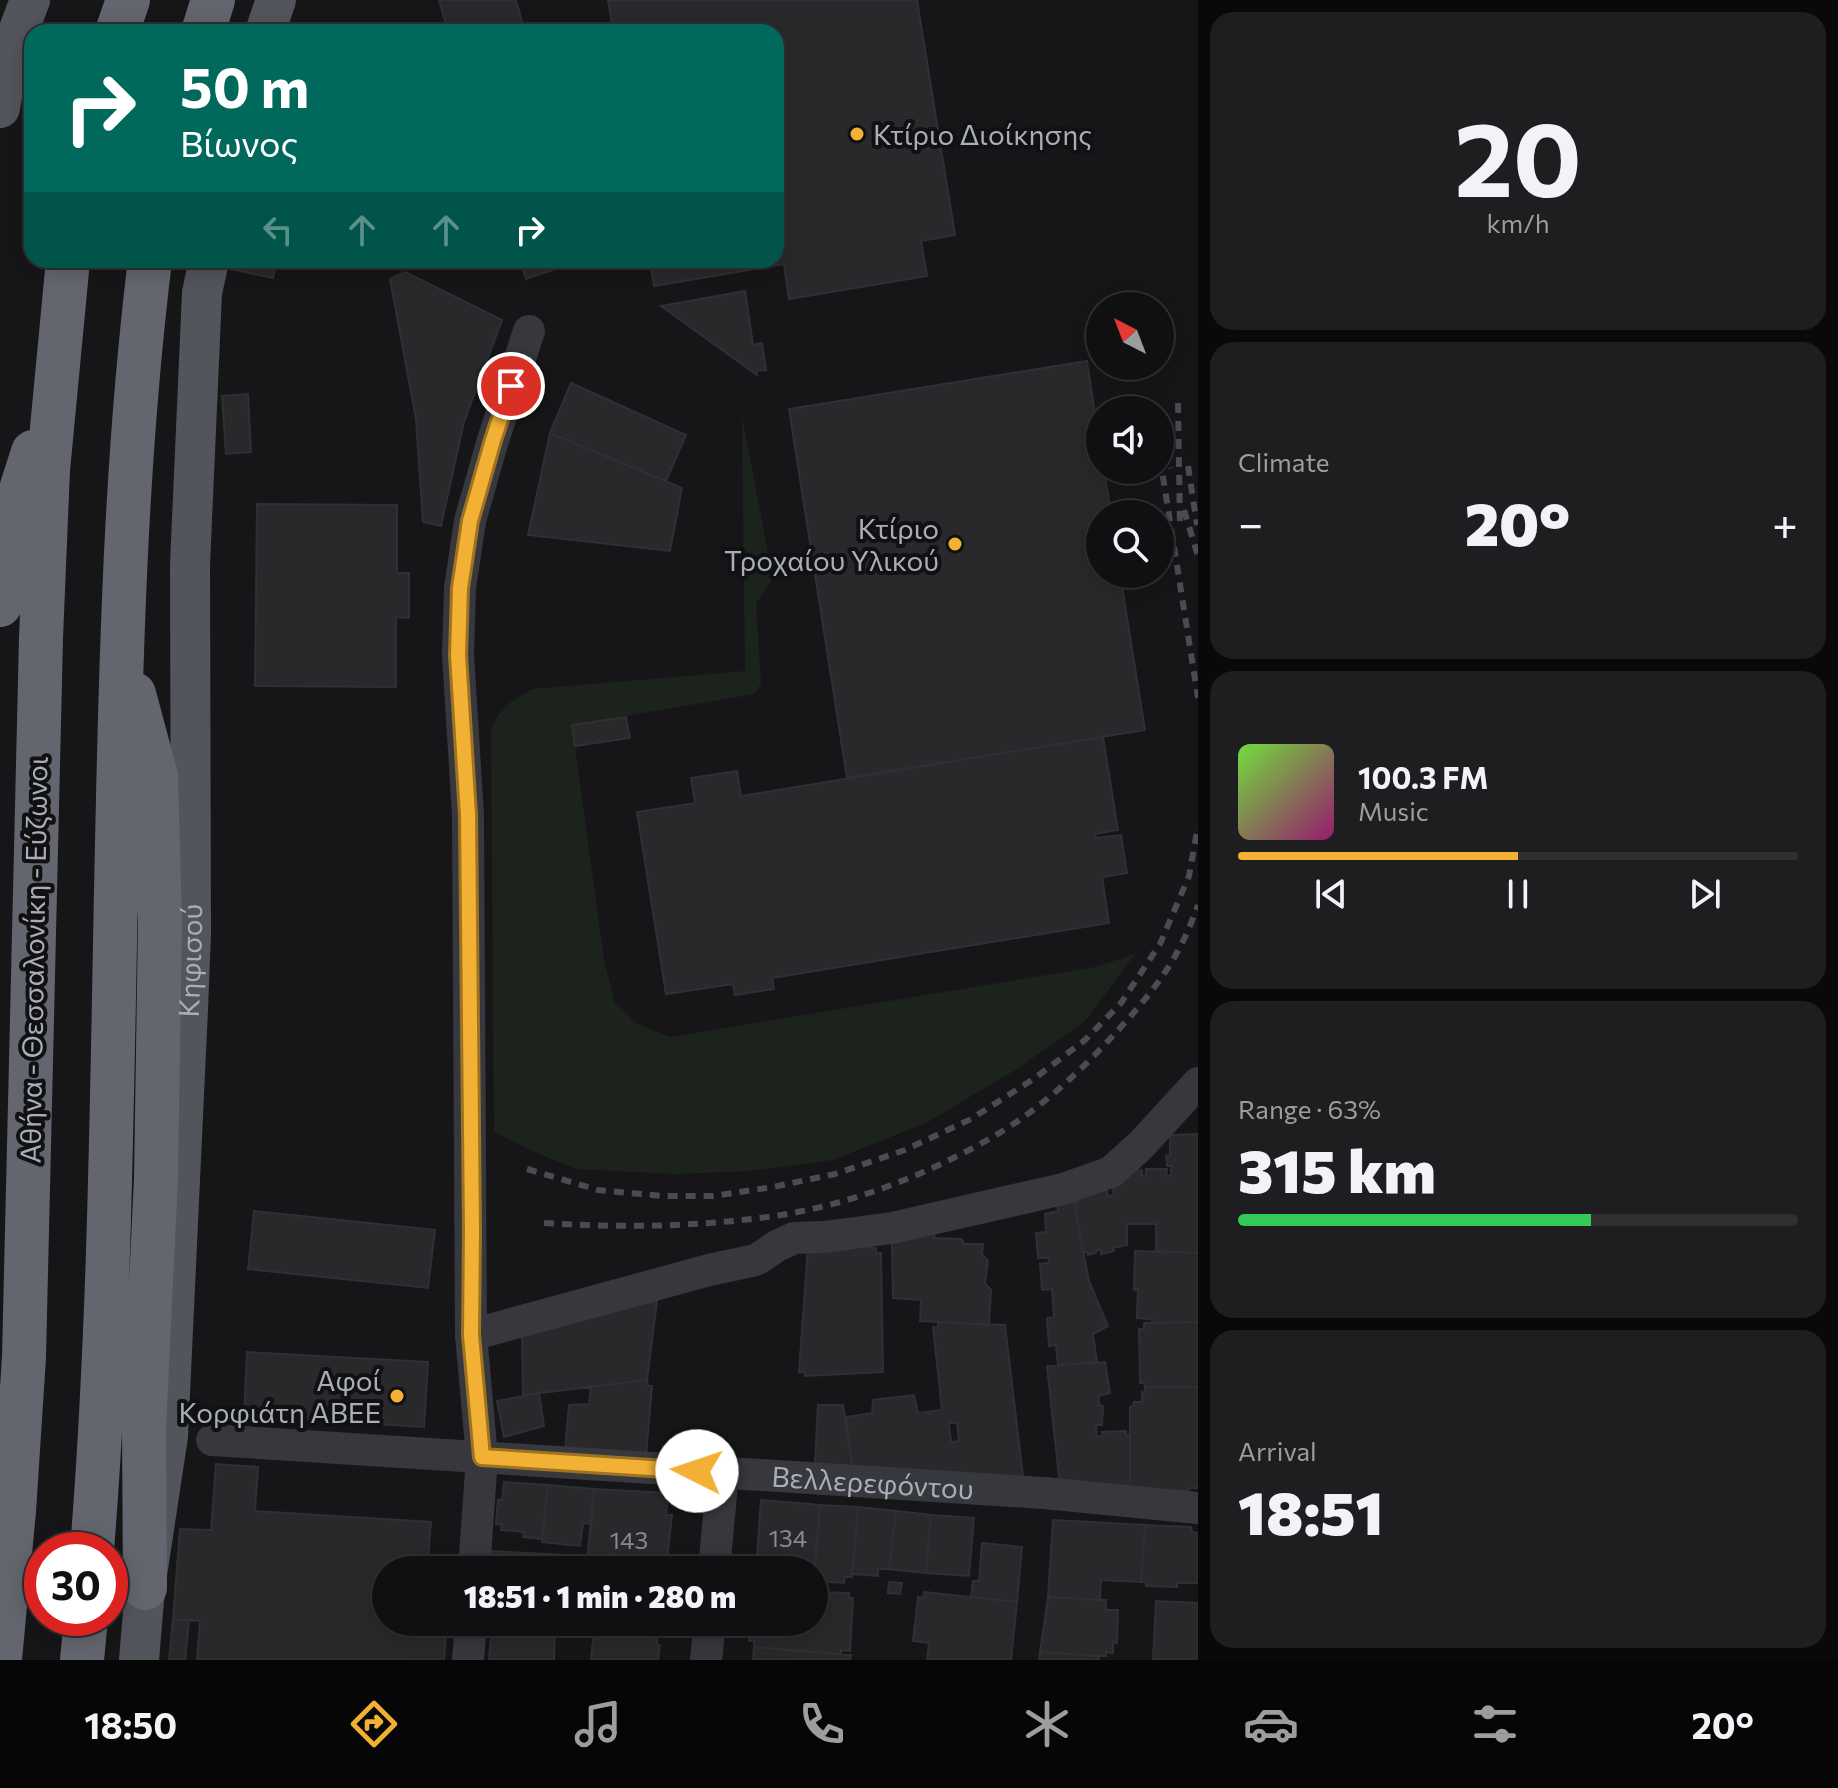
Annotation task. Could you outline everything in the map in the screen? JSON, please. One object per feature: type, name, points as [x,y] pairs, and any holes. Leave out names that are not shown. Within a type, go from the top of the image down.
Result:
[{"type":"highway","points":[[120,24],[128,0]]},
{"type":"highway","points":[[206,24],[213,0]]},
{"type":"highway","name":"Αθήνα - Θεσσαλονίκη - Εύζωνοι","points":[[0,1659],[25,1329],[41,624],[48,470],[67,268]]},
{"type":"highway","points":[[93,1532],[105,1356],[122,648],[131,450],[149,268]]},
{"type":"highway","points":[[0,605],[17,502],[57,378]]},
{"type":"highway","points":[[122,648],[156,776],[160,922],[156,1178],[144,1429],[145,1588]]},
{"type":"highway","points":[[82,1660],[84,1636]]},
{"type":"main road","points":[[0,108],[4,57],[30,0]]},
{"type":"main road","points":[[268,24],[276,0]]},
{"type":"main road","name":"Κηφισού","points":[[139,1660],[145,1588],[170,1404],[191,934],[190,565],[202,293],[207,268]]},
{"type":"street","points":[[475,1556],[482,1457],[471,1335],[468,815],[458,655],[460,588],[470,521],[529,331]]},
{"type":"street","points":[[471,1335],[756,1260],[794,1238],[892,1228],[1063,1189],[1111,1172],[1140,1146],[1198,1083]]},
{"type":"street","name":"Βελλερεφόντου","points":[[212,1440],[1044,1493],[1198,1508]]},
{"type":"street","points":[[715,1556],[723,1473]]},
{"type":"street","points":[[468,1660],[470,1636]]},
{"type":"street","points":[[706,1660],[709,1636]]},
{"type":"shaded area","points":[[742,416],[773,579],[756,603],[761,683],[755,694],[572,725],[604,959],[614,1001],[636,1023],[670,1037],[1095,967],[1135,954],[1085,1021],[1020,1067],[928,1122],[833,1160],[749,1171],[675,1174],[576,1169],[494,1132],[491,729],[507,705],[532,689],[745,671]]},
{"type":"building","points":[[439,0],[516,0],[523,24],[446,24]]},
{"type":"building","name":"Κτίριο Διοίκησης","points":[[608,0],[917,0],[955,235],[921,241],[927,276],[789,299],[784,264],[784,24],[612,24]]},
{"type":"building","points":[[231,268],[275,268],[273,278]]},
{"type":"building","points":[[523,268],[558,268],[526,279]]},
{"type":"building","name":"Κτίριο Διοίκησης","points":[[651,268],[760,268],[654,286]]},
{"type":"building","points":[[405,272],[502,320],[464,422],[441,526],[423,522],[416,419],[390,279]]},
{"type":"building","points":[[745,291],[753,345],[762,343],[766,370],[756,371],[757,375],[661,306]]},
{"type":"building","name":"Κτίριο Τροχαίου Υλικού","points":[[1086,361],[1086,380],[1090,380],[1092,396],[1086,396],[1086,484],[1106,484],[1109,500],[1086,500],[1086,588],[1122,588],[1145,730],[847,778],[789,409]]},
{"type":"building","points":[[571,383],[686,435],[666,481],[550,433]]},
{"type":"building","points":[[248,394],[251,452],[226,454],[222,396]]},
{"type":"building","points":[[550,433],[682,488],[670,551],[528,535]]},
{"type":"building","points":[[257,504],[397,505],[397,573],[409,573],[409,618],[396,617],[396,687],[255,686]]},
{"type":"building","points":[[626,717],[630,738],[575,746],[572,725]]},
{"type":"building","points":[[1103,737],[1118,830],[1095,834],[1096,838],[1121,835],[1127,873],[1102,877],[1109,923],[772,978],[774,989],[735,995],[733,984],[666,994],[637,812],[695,803],[691,778],[737,771],[741,796]]},
{"type":"building","points":[[1198,1134],[1198,1253],[1156,1251],[1156,1224],[1127,1224],[1127,1245],[1101,1254],[1101,1250],[1088,1255],[1083,1252],[1074,1203],[1078,1202],[1076,1194],[1106,1188],[1108,1196],[1114,1195],[1113,1188],[1131,1171],[1142,1170],[1142,1176],[1146,1176],[1146,1169],[1167,1169],[1166,1176],[1171,1176],[1171,1166],[1167,1166],[1166,1156],[1170,1155],[1170,1135]]},
{"type":"building","points":[[1073,1198],[1089,1281],[1108,1326],[1093,1334],[1097,1362],[1058,1365],[1056,1345],[1049,1346],[1047,1318],[1054,1317],[1052,1289],[1042,1290],[1040,1264],[1049,1263],[1049,1258],[1038,1258],[1036,1233],[1046,1232],[1045,1214],[1058,1211],[1057,1200]]},
{"type":"building","points":[[254,1211],[435,1230],[428,1288],[248,1269]]},
{"type":"building","points":[[935,1232],[934,1238],[983,1244],[982,1254],[988,1261],[985,1283],[991,1290],[989,1325],[920,1321],[921,1300],[893,1298],[892,1242]]},
{"type":"building","points":[[814,1244],[876,1248],[876,1253],[881,1253],[883,1372],[805,1376],[805,1373],[799,1372],[808,1247]]},
{"type":"building","points":[[1135,1251],[1198,1253],[1198,1322],[1152,1323],[1152,1319],[1137,1318]]},
{"type":"building","points":[[657,1301],[647,1380],[523,1395],[522,1334]]},
{"type":"building","points":[[938,1322],[1005,1325],[1024,1485],[853,1471],[846,1417],[872,1413],[873,1400],[914,1395],[918,1413],[942,1410],[933,1327],[938,1328]],"holes":[[[949,1423],[957,1423],[959,1441],[951,1442]]]},
{"type":"building","points":[[1198,1322],[1198,1387],[1145,1387],[1144,1383],[1140,1383],[1139,1329],[1144,1329],[1144,1323]]},
{"type":"building","points":[[247,1352],[428,1362],[424,1427],[244,1416]]},
{"type":"building","points":[[1105,1362],[1110,1393],[1099,1396],[1099,1405],[1103,1406],[1102,1425],[1096,1425],[1097,1437],[1102,1436],[1102,1432],[1126,1431],[1126,1435],[1130,1435],[1130,1487],[1060,1486],[1047,1366]]},
{"type":"building","points":[[647,1380],[648,1386],[652,1386],[646,1455],[565,1449],[569,1405],[589,1404],[591,1387]]},
{"type":"building","points":[[1145,1387],[1198,1387],[1198,1488],[1189,1488],[1188,1493],[1130,1487],[1130,1407],[1134,1402],[1142,1402]]},
{"type":"building","points":[[539,1393],[544,1426],[504,1437],[497,1401]]},
{"type":"building","points":[[818,1405],[843,1405],[853,1471],[815,1463]]},
{"type":"building","points":[[216,1464],[258,1467],[255,1511],[431,1522],[428,1556],[372,1556],[372,1636],[446,1636],[444,1660],[197,1660],[200,1621],[173,1619],[180,1529],[211,1530]]},
{"type":"building","points":[[504,1482],[548,1485],[542,1539],[523,1537],[524,1532],[501,1530],[502,1525],[496,1524],[498,1500],[502,1500]]},
{"type":"building","points":[[548,1485],[594,1489],[591,1524],[583,1523],[580,1546],[542,1542]]},
{"type":"building","points":[[594,1489],[668,1493],[666,1515],[672,1515],[668,1556],[587,1556]]},
{"type":"building","points":[[761,1500],[820,1505],[815,1556],[757,1556]]},
{"type":"building","points":[[820,1505],[858,1507],[852,1577],[845,1577],[844,1583],[828,1582],[828,1556],[816,1556]]},
{"type":"building","points":[[858,1507],[896,1511],[889,1569],[878,1569],[878,1576],[852,1574]]},
{"type":"building","points":[[896,1511],[931,1515],[926,1573],[889,1569]]},
{"type":"building","points":[[931,1515],[974,1518],[969,1576],[926,1573]]},
{"type":"building","points":[[1053,1520],[1145,1525],[1141,1582],[1101,1580],[1100,1600],[1048,1597]]},
{"type":"building","points":[[1145,1525],[1191,1527],[1192,1532],[1198,1533],[1198,1583],[1177,1583],[1177,1587],[1146,1586],[1146,1582],[1141,1582]]},
{"type":"building","points":[[982,1543],[1022,1547],[1017,1602],[971,1597],[973,1581],[979,1581]]},
{"type":"building","points":[[492,1551],[565,1555],[565,1556],[492,1556]]},
{"type":"building","points":[[889,1582],[902,1583],[900,1594],[888,1593]]},
{"type":"building","points":[[828,1592],[849,1593],[849,1598],[853,1598],[850,1651],[841,1650],[841,1654],[754,1647],[754,1641],[749,1641],[749,1636],[828,1636]]},
{"type":"building","points":[[924,1592],[1017,1602],[1011,1660],[927,1660],[929,1643],[913,1641],[918,1597],[923,1598]]},
{"type":"building","points":[[1048,1597],[1106,1600],[1106,1610],[1118,1610],[1117,1643],[1113,1642],[1113,1653],[1106,1652],[1106,1656],[1099,1656],[1040,1652]]},
{"type":"building","points":[[1156,1601],[1198,1603],[1198,1660],[1153,1659]]},
{"type":"building","points":[[173,1619],[189,1621],[185,1660],[169,1660]]},
{"type":"building","points":[[491,1636],[555,1636],[554,1660],[489,1660]]},
{"type":"building","points":[[597,1636],[627,1636],[657,1639],[657,1645],[660,1645],[658,1660],[591,1660],[593,1639]]},
{"type":"building","points":[[754,1647],[851,1655],[850,1660],[753,1660]]},
{"type":"building","points":[[1040,1652],[1099,1656],[1099,1660],[1039,1660]]},
{"type":"railway","points":[[1178,403],[1180,526]]},
{"type":"railway","points":[[1188,466],[1197,525]]},
{"type":"railway","points":[[1164,484],[1198,698]]},
{"type":"railway","points":[[1184,510],[1198,556]]},
{"type":"railway","points":[[527,1169],[598,1190],[662,1196],[713,1196],[835,1174],[905,1150],[971,1119],[1035,1078],[1085,1040],[1121,1003],[1160,944],[1189,876],[1198,826]]},
{"type":"railway","points":[[544,1223],[662,1225],[781,1215],[837,1203],[892,1185],[946,1162],[1030,1112],[1092,1057],[1161,978],[1184,940],[1198,905]]},
{"type":"place","name":"Κτίριο Διοίκησης","points":[[857,134]]},
{"type":"place","name":"Κτίριο Τροχαίου Υλικού","points":[[955,544]]},
{"type":"place","name":"Αφοί Κορφιάτη ΑΒΕΕ","points":[[397,1396]]},
{"type":"route","points":[[511,386],[470,521],[460,588],[458,655],[468,815],[471,1335],[482,1457],[697,1471]]}]
